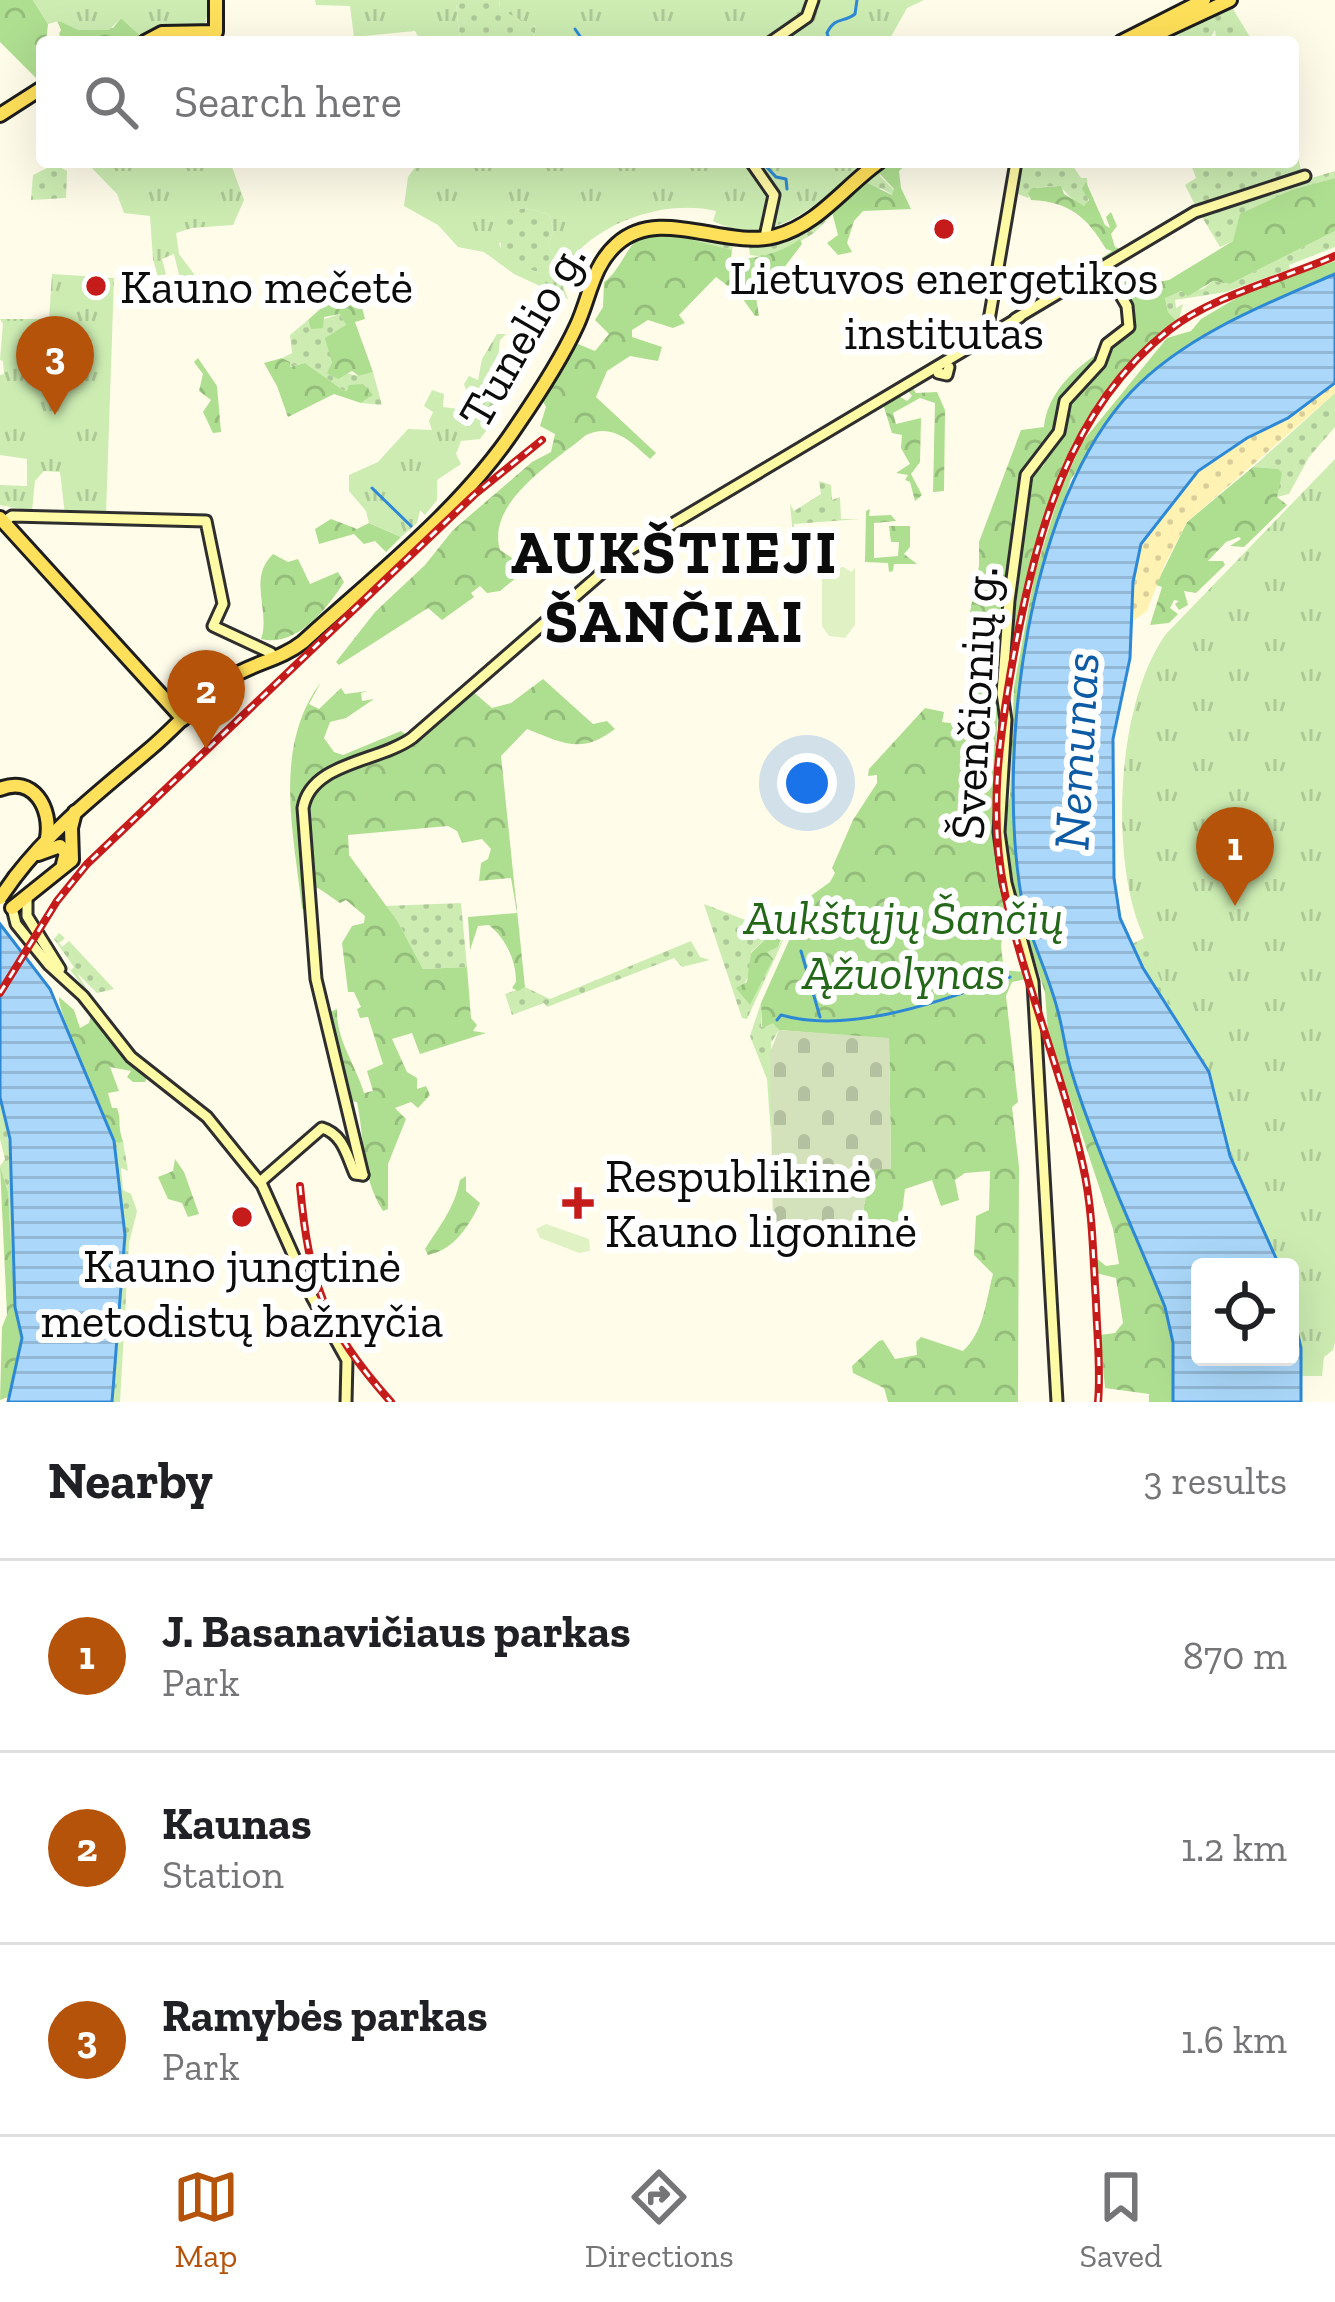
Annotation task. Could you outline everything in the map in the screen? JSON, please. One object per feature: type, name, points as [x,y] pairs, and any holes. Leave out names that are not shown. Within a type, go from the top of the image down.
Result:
[{"type":"main road","points":[[159,36],[216,32],[216,0]]},
{"type":"main road","points":[[1148,36],[1204,0]]},
{"type":"main road","points":[[1137,36],[1230,0]]},
{"type":"main road","points":[[4,105],[36,91]]},
{"type":"main road","name":"Tunelio g.","points":[[0,896],[47,839],[185,711],[266,653],[304,634],[486,460],[560,347],[597,267],[614,247],[644,230],[664,227],[732,240],[767,229],[803,226],[867,168]]},
{"type":"main road","points":[[3,522],[185,711]]},
{"type":"main road","points":[[0,789],[19,784],[32,790],[49,819],[47,839]]},
{"type":"main road","points":[[12,908],[72,860],[71,828],[76,811],[56,812],[40,800]]},
{"type":"main road","points":[[12,908],[67,856],[58,845],[32,856]]},
{"type":"main road","points":[[0,896],[12,908]]},
{"type":"street","points":[[780,36],[807,17],[813,0]]},
{"type":"street","points":[[756,168],[772,190],[775,205],[767,229]]},
{"type":"street","points":[[987,331],[1015,168]]},
{"type":"street","points":[[260,1183],[325,1128],[341,1143],[355,1174],[363,1174],[314,971],[303,808],[308,791],[319,779],[401,746],[621,556],[941,366],[987,331],[1020,317],[1195,212],[1305,176]]},
{"type":"street","name":"Švenčionių g.","points":[[1057,1402],[1033,982],[1006,883],[999,832],[1006,720],[1002,693],[1026,475],[1059,432],[1065,401],[1100,363],[1107,344],[1130,324],[1127,306],[1104,267]]},
{"type":"street","points":[[3,522],[20,517],[206,521],[223,604],[213,626],[266,653]]},
{"type":"street","points":[[27,900],[27,916],[66,978]]},
{"type":"street","points":[[12,908],[56,963]]},
{"type":"street","points":[[12,908],[16,924],[130,1057],[202,1113],[260,1183],[312,1298],[347,1360],[346,1402]]},
{"type":"green space","points":[[0,0],[33,0],[48,24],[47,36],[36,36],[36,78],[0,42]]},
{"type":"green space","points":[[33,0],[210,0],[205,27],[162,28],[141,36],[121,18],[109,30],[78,30],[59,21],[48,24]]},
{"type":"green space","points":[[315,0],[490,0],[456,4],[459,36],[418,36],[415,31],[354,36],[350,6],[316,5]]},
{"type":"green space","points":[[500,0],[499,9],[524,18],[536,28],[534,36],[459,36],[456,3]]},
{"type":"green space","points":[[500,0],[924,0],[907,8],[891,36],[534,36],[536,27],[499,9]]},
{"type":"green space","points":[[1230,4],[1249,36],[1216,36],[1215,30],[1212,36],[1160,36]]},
{"type":"green space","points":[[121,18],[141,36],[60,36],[57,21],[113,28]]},
{"type":"green space","points":[[1299,162],[1302,173],[1197,209],[1185,185],[1196,178],[1192,168],[1299,168]]},
{"type":"green space","points":[[47,168],[67,171],[66,198],[31,200],[33,175]]},
{"type":"green space","points":[[92,168],[232,168],[244,200],[233,225],[176,233],[179,254],[200,282],[198,287],[181,283],[174,254],[162,259],[166,274],[158,277],[150,216],[124,213],[117,194]]},
{"type":"green space","points":[[415,168],[857,168],[814,206],[776,226],[735,229],[713,221],[716,211],[694,208],[627,220],[571,258],[559,276],[568,299],[514,274],[484,252],[458,247],[438,225],[404,206],[408,177]],"holes":[[[525,208],[550,215],[553,232],[548,245],[558,263],[554,277],[513,262],[499,243],[507,242],[505,213]]]},
{"type":"green space","points":[[882,168],[880,176],[894,190],[893,195],[881,188],[846,201],[814,233],[766,257],[750,255],[749,247],[733,246],[732,250],[655,230],[778,239]]},
{"type":"green space","points":[[884,168],[902,168],[901,188],[911,209],[863,211],[847,243],[852,252],[838,255],[827,243],[838,235],[832,212],[863,181],[892,195],[894,189],[879,173]]},
{"type":"green space","points":[[1021,168],[1074,168],[1081,178],[1087,178],[1088,203],[1080,204],[1056,186],[1037,187],[1028,198],[1016,193]]},
{"type":"green space","points":[[1335,171],[1335,178],[1294,189],[1220,247],[1199,212]]},
{"type":"green space","points":[[1335,178],[1335,231],[1230,284],[1213,281],[1188,296],[1181,291],[1165,298],[1168,312],[1178,322],[1136,358],[1103,396],[1057,480],[1029,573],[1008,675],[1031,476],[1044,465],[1065,430],[1070,402],[1104,365],[1112,345],[1132,329],[1130,307],[1114,277],[1133,273],[1158,282],[1169,280],[1233,241],[1240,214],[1294,189]]},
{"type":"green space","points":[[1086,182],[1110,228],[1106,217],[1111,212],[1117,226],[1111,234],[1115,247],[1138,241],[1089,271],[1112,251],[1076,213],[1031,200],[1028,193],[1032,188],[1061,186],[1064,194],[1084,206],[1089,200],[1082,189]]},
{"type":"green space","points":[[525,208],[550,215],[553,232],[548,245],[558,263],[554,277],[511,264],[500,253],[504,213]]},
{"type":"green space","points":[[655,230],[732,250],[731,259],[767,255],[800,239],[802,244],[783,269],[784,290],[756,297],[759,316],[716,277],[679,315],[685,323],[673,328],[648,320],[632,330],[632,337],[662,347],[658,361],[630,356],[607,371],[596,397],[656,453],[650,459],[613,433],[586,435],[526,485],[503,516],[500,550],[528,568],[500,591],[487,593],[480,586],[471,593],[474,597],[442,620],[428,608],[339,665],[336,662],[375,612],[425,565],[453,530],[532,462],[551,452],[555,434],[540,426],[546,407],[541,398],[573,342],[595,351],[609,334],[595,320],[603,307],[604,282],[632,245]]},
{"type":"green space","points":[[1335,231],[1335,247],[1289,265],[1290,269],[1226,292],[1175,300],[1176,308],[1183,304],[1178,322],[1168,312],[1165,298],[1169,293],[1203,289],[1213,281],[1230,284]]},
{"type":"green space","points":[[1335,261],[1335,274],[1253,310],[1179,353],[1134,388],[1071,479],[1035,592],[1021,685],[1014,802],[1021,897],[1058,1011],[1071,1070],[1165,1307],[1173,1343],[1173,1402],[1149,1402],[1149,1394],[1105,1388],[1100,1335],[1115,1333],[1123,1323],[1116,1278],[1096,1273],[1096,1258],[1106,1266],[1119,1264],[1113,1229],[1048,1032],[1045,993],[1016,900],[1004,824],[1010,796],[1014,687],[1035,573],[1061,489],[1083,441],[1167,338],[1191,331],[1201,319],[1245,293]]},
{"type":"green space","points":[[52,274],[114,278],[106,515],[65,515],[60,472],[44,471],[35,481],[32,511],[0,505],[0,485],[27,486],[27,459],[0,455],[0,375],[4,374],[0,319],[49,319]]},
{"type":"green space","points":[[350,282],[358,293],[365,319],[355,322],[373,372],[359,376],[352,371],[338,379],[327,373],[332,362],[325,338],[346,325],[340,314],[324,317],[323,328],[311,329],[308,320],[329,301],[352,297],[338,293],[325,283]]},
{"type":"green space","points":[[340,314],[346,325],[329,369],[359,376],[373,372],[382,405],[361,403],[370,397],[343,390],[305,363],[289,367],[290,362],[282,358],[292,353],[290,335],[308,320],[309,324]]},
{"type":"green space","points":[[497,334],[506,334],[500,340],[497,368],[483,389],[494,404],[492,423],[480,439],[461,441],[456,454],[461,464],[437,480],[437,500],[425,515],[420,510],[417,523],[401,537],[369,523],[366,511],[349,491],[349,475],[378,462],[408,429],[432,430],[433,412],[424,406],[432,390],[444,394],[443,407],[466,410],[469,398],[464,384],[469,376],[478,380],[482,359]]},
{"type":"green space","name":"Aukštųjų Šančių Ąžuolynas","points":[[1102,351],[1099,361],[1073,389],[1054,434],[1027,468],[1000,687],[993,785],[994,846],[1005,911],[1001,946],[1004,970],[1024,972],[1026,979],[1012,982],[1006,996],[1018,1102],[1012,1107],[1019,1167],[1018,1402],[888,1402],[884,1388],[853,1373],[852,1366],[879,1341],[883,1340],[895,1359],[917,1355],[916,1342],[921,1337],[963,1351],[980,1325],[993,1274],[974,1255],[976,1216],[989,1210],[990,1171],[965,1173],[955,1180],[959,1200],[941,1206],[932,1180],[905,1189],[901,1220],[873,1228],[861,1226],[870,1170],[891,1168],[889,1039],[779,1030],[773,1023],[762,1028],[761,1003],[808,898],[830,882],[853,820],[877,783],[877,775],[868,776],[869,769],[925,708],[944,712],[942,722],[965,725],[970,612],[979,542],[1021,430],[1044,427],[1050,404],[1064,383]]},
{"type":"green space","points":[[198,358],[217,386],[221,432],[213,433],[203,412],[211,400],[199,391],[203,374],[194,362]]},
{"type":"green space","points":[[282,358],[290,367],[305,363],[343,390],[363,384],[373,395],[361,403],[334,394],[288,417],[264,363]]},
{"type":"green space","points":[[911,386],[916,393],[937,392],[945,410],[944,491],[933,492],[935,403],[920,398],[893,413],[896,424],[921,418],[920,462],[911,474],[922,495],[915,501],[910,482],[905,480],[908,475],[896,473],[910,464],[901,448],[902,435],[892,433],[883,404],[897,395],[907,401]]},
{"type":"green space","points":[[1335,393],[1335,427],[1309,457],[1289,494],[1277,497],[1278,469],[1253,467]]},
{"type":"green space","points":[[1335,459],[1335,1342],[1324,1357],[1322,1376],[1302,1376],[1299,1258],[1276,1258],[1227,1148],[1211,1078],[1182,1030],[1130,896],[1122,819],[1128,737],[1137,698],[1166,634]]},
{"type":"green space","points":[[1253,467],[1282,473],[1277,497],[1287,505],[1244,547],[1230,546],[1239,537],[1226,542],[1208,561],[1225,565],[1196,593],[1184,591],[1188,605],[1179,610],[1175,604],[1179,601],[1174,600],[1170,608],[1178,614],[1169,623],[1150,625],[1162,587],[1156,585],[1187,522]]},
{"type":"green space","points":[[819,481],[831,485],[832,500],[840,497],[841,519],[860,519],[794,524],[793,536],[790,504],[794,511],[821,494]]},
{"type":"green space","points":[[870,509],[869,516],[891,515],[896,521],[874,523],[874,558],[898,556],[899,542],[891,542],[889,526],[910,526],[910,547],[904,554],[917,564],[894,564],[889,572],[888,563],[865,562],[866,511]]},
{"type":"green space","points":[[331,519],[357,529],[369,523],[401,537],[386,552],[375,541],[364,544],[354,534],[319,544],[315,529]]},
{"type":"green space","points":[[273,554],[288,562],[298,559],[310,584],[338,572],[344,582],[309,624],[274,640],[261,639],[260,584]]},
{"type":"green space","points":[[822,567],[852,572],[855,567],[855,625],[845,638],[829,636],[822,626]]},
{"type":"green space","points":[[543,679],[593,724],[607,721],[615,729],[592,742],[572,744],[527,729],[501,756],[525,987],[512,988],[516,974],[512,958],[489,925],[478,926],[470,950],[468,917],[517,913],[511,878],[479,881],[481,863],[491,849],[482,839],[462,843],[457,831],[448,826],[348,835],[349,855],[398,922],[423,969],[467,967],[471,1018],[477,1025],[473,1031],[486,1033],[420,1054],[412,1033],[392,1039],[407,1072],[417,1078],[417,1089],[426,1086],[430,1095],[418,1108],[411,1102],[395,1108],[406,1119],[388,1164],[388,1209],[383,1211],[367,1171],[357,1102],[349,1101],[349,1085],[335,1056],[325,1014],[337,1009],[343,1041],[364,1093],[373,1091],[367,1071],[383,1064],[368,1017],[360,1018],[357,1009],[361,1007],[354,992],[348,992],[342,943],[352,926],[364,923],[365,916],[346,900],[340,903],[318,888],[306,890],[306,909],[302,909],[290,792],[296,735],[306,708],[321,682],[309,704],[319,709],[341,688],[345,694],[368,691],[361,693],[362,701],[374,699],[346,718],[330,722],[324,738],[334,752],[343,755],[401,731],[412,739],[471,690],[492,708],[511,703]]},
{"type":"green space","points":[[461,903],[467,967],[423,969],[385,906]]},
{"type":"green space","points":[[704,904],[774,931],[751,952],[750,973],[742,988],[750,1004],[772,959],[766,952],[778,947],[785,936],[747,1019],[742,1018]]},
{"type":"green space","points":[[774,931],[783,935],[778,947],[767,952],[773,959],[750,1005],[736,988],[747,982],[751,953]]},
{"type":"green space","points":[[59,933],[65,938],[59,943],[62,947],[69,941],[114,989],[97,993],[77,973],[91,996],[58,955],[71,970],[74,967],[54,939]]},
{"type":"green space","points":[[1144,938],[1148,941],[1187,1040],[1130,945]]},
{"type":"green space","points":[[691,941],[700,957],[710,960],[682,967],[674,958],[547,1007],[544,1003],[512,1015],[505,994],[525,987],[550,999]]},
{"type":"green space","points":[[59,997],[74,1010],[80,1028],[89,1023],[91,1015],[147,1077],[145,1082],[133,1082],[127,1077],[131,1071],[110,1067],[119,1091],[108,1093],[112,1108],[117,1108],[123,1141],[119,1143],[114,1141],[73,1042]]},
{"type":"green space","points":[[761,1003],[761,1027],[773,1022],[779,1030],[771,1043],[771,1135],[767,1079],[750,1036]]},
{"type":"green space","points":[[779,1030],[889,1038],[891,1169],[870,1170],[861,1226],[773,1226],[770,1052]]},
{"type":"green space","points":[[0,1097],[13,1177],[12,1256],[8,1192],[0,1166],[5,1159]]},
{"type":"green space","points":[[114,1141],[123,1141],[128,1171],[121,1168],[123,1190],[131,1194],[137,1211],[129,1243],[120,1402],[112,1402],[125,1235]]},
{"type":"green space","points":[[175,1159],[199,1214],[188,1217],[182,1203],[168,1199],[158,1177],[173,1171]]},
{"type":"green space","points":[[0,1166],[8,1192],[15,1307],[22,1338],[8,1397],[0,1400],[2,1327],[7,1315]]},
{"type":"green space","points":[[466,1176],[466,1191],[480,1203],[453,1242],[428,1255],[425,1249]]},
{"type":"green space","points":[[546,1224],[589,1239],[590,1251],[579,1253],[540,1238],[536,1229]]},
{"type":"sand","points":[[1335,383],[1335,393],[1187,522],[1147,611],[1132,622],[1135,560],[1154,523],[1198,471],[1288,418]]},
{"type":"water","name":"Nemunas","points":[[1335,274],[1335,383],[1288,418],[1198,471],[1141,544],[1133,582],[1130,658],[1113,739],[1114,878],[1120,918],[1143,968],[1209,1072],[1230,1156],[1276,1258],[1191,1258],[1191,1366],[1299,1366],[1299,1339],[1301,1402],[1173,1402],[1173,1343],[1165,1307],[1080,1099],[1053,994],[1024,909],[1013,771],[1018,701],[1044,561],[1095,439],[1131,392],[1175,354]]},
{"type":"water","points":[[0,924],[50,989],[114,1141],[125,1235],[112,1402],[8,1402],[22,1338],[15,1307],[10,1139],[0,1097]]},
{"type":"waterway","points":[[828,36],[836,22],[855,14],[857,0]]},
{"type":"waterway","points":[[575,29],[580,36]]},
{"type":"waterway","points":[[768,168],[786,179],[787,189]]},
{"type":"waterway","points":[[372,488],[411,526]]},
{"type":"waterway","points":[[801,951],[820,1017]]},
{"type":"waterway","points":[[777,1020],[781,1015],[808,1020],[866,1018],[1010,977]]},
{"type":"railway","points":[[1098,1402],[1086,1183],[1013,928],[997,835],[1000,747],[1022,613],[1061,479],[1104,398],[1134,362],[1169,330],[1207,307],[1335,256]]},
{"type":"railway","points":[[0,993],[57,901],[87,864],[474,495],[542,440]]},
{"type":"railway","points":[[300,1186],[309,1251],[324,1303],[350,1351],[391,1402]]},
{"type":"place","name":"Lietuvos energetikos institutas","points":[[944,229]]},
{"type":"place","name":"Kauno mečetė","points":[[96,286]]},
{"type":"place","name":"Ramybės parkas","points":[[55,415]]},
{"type":"place","name":"Kaunas","points":[[206,749]]},
{"type":"place","name":"J. Basanavičiaus parkas","points":[[1235,906]]},
{"type":"place","name":"Respublikinė Kauno ligoninė","points":[[578,1203]]},
{"type":"place","name":"Kauno jungtinė metodistų bažnyčia","points":[[242,1217]]},
{"type":"district","name":"AUKŠTIEJI ŠANČIAI","points":[[675,586]]}]
